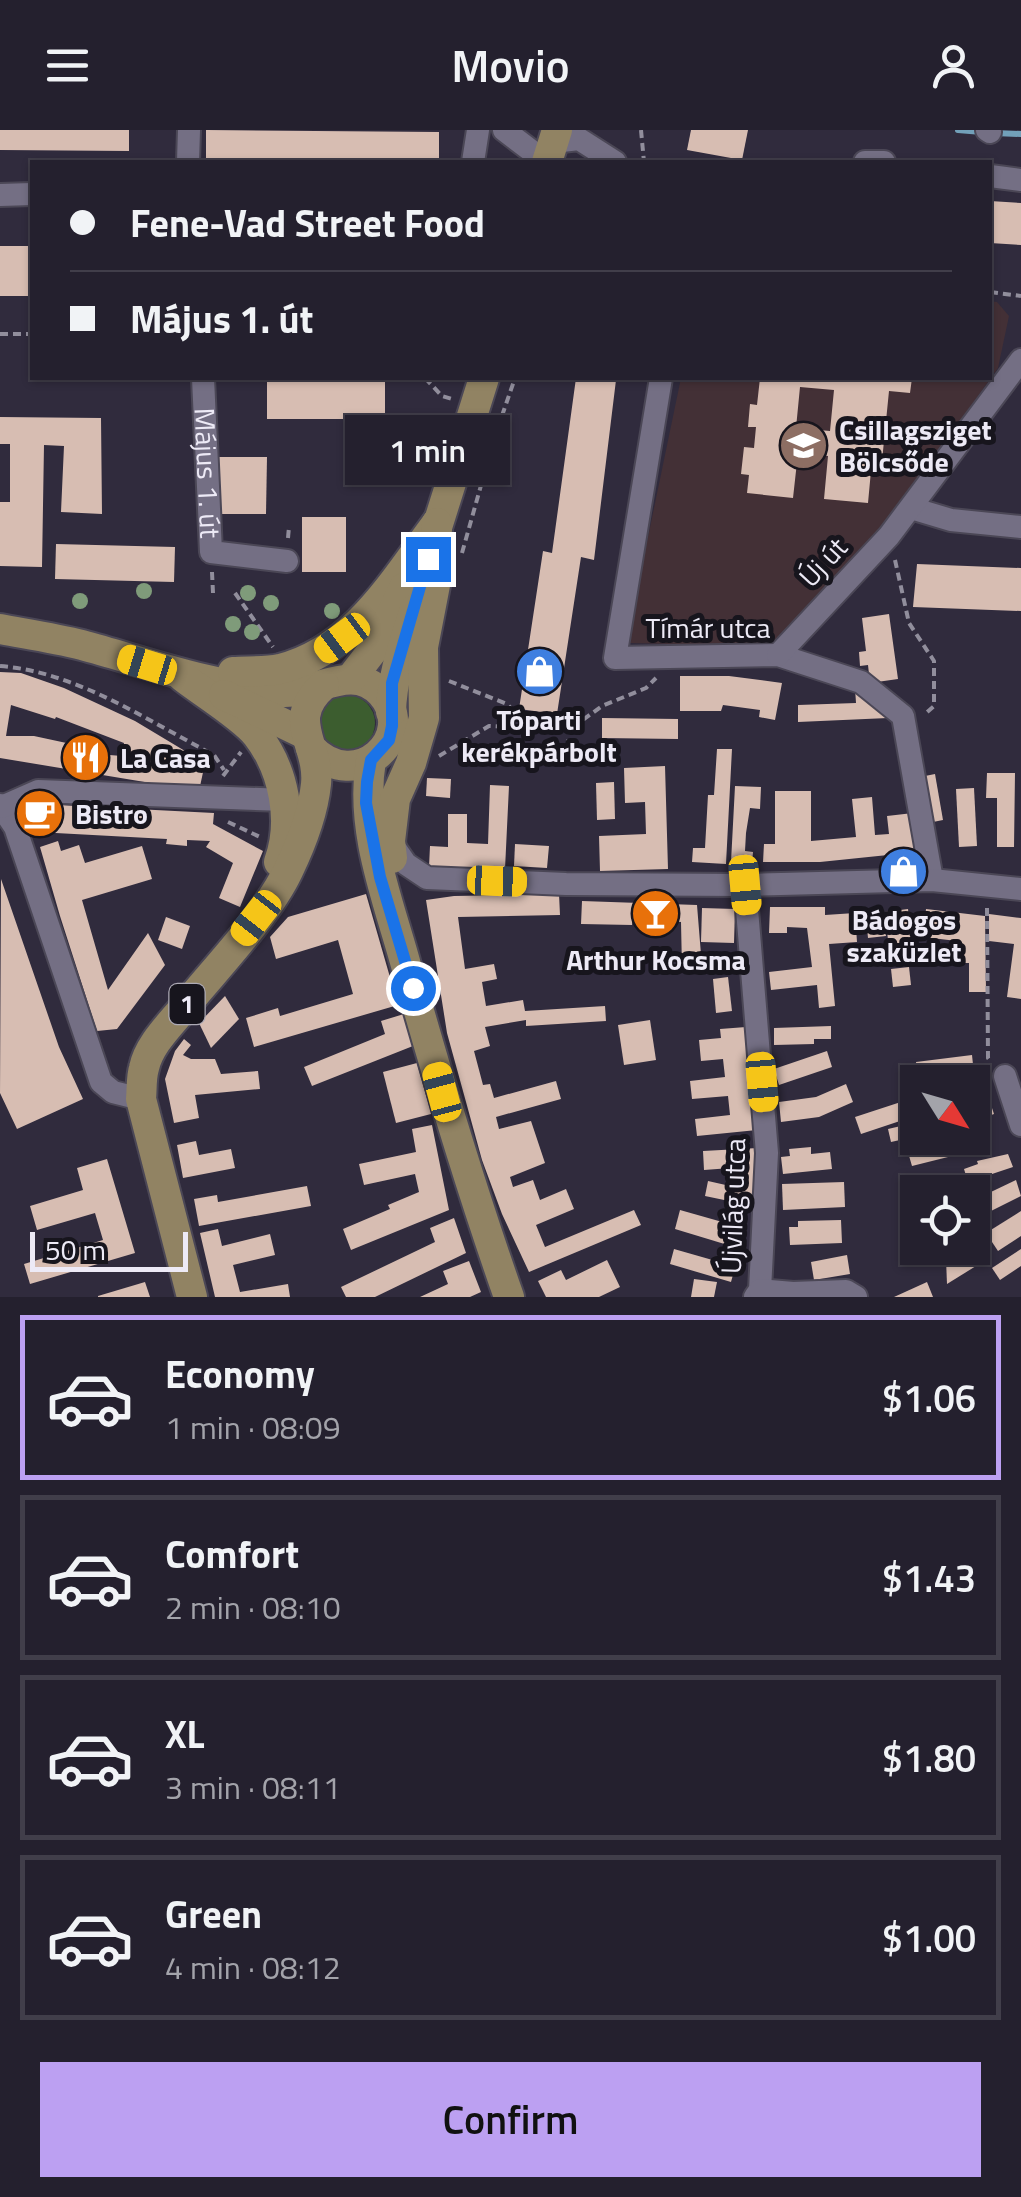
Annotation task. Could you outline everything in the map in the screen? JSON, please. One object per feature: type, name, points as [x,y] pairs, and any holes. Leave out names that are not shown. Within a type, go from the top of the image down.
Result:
[{"type":"main road","points":[[483,380],[398,657],[392,683],[389,740],[371,760],[366,803],[380,877],[447,1111],[509,1297]]},
{"type":"main road","points":[[180,675],[279,669],[326,650],[360,625],[437,523]]},
{"type":"main road","points":[[338,681],[376,646],[437,523]]},
{"type":"main road","points":[[403,954],[390,841],[395,799],[424,718],[423,647],[435,585],[437,523]]},
{"type":"main road","name":"1","points":[[0,629],[80,645],[180,675],[278,692],[307,691],[338,681]]},
{"type":"main road","name":"1","points":[[180,675],[308,741],[320,758],[346,767],[371,760]]},
{"type":"main road","name":"1","points":[[180,675],[257,734],[277,771],[286,800],[285,846],[256,918]]},
{"type":"main road","points":[[338,681],[378,690],[391,712]]},
{"type":"main road","name":"1","points":[[192,1297],[141,1099],[144,1068],[151,1051],[286,876],[301,844],[316,783],[304,715],[308,704],[338,681]]},
{"type":"street","points":[[188,160],[189,130]]},
{"type":"street","points":[[473,160],[478,130]]},
{"type":"street","points":[[504,130],[551,149],[579,139],[612,160]]},
{"type":"street","points":[[992,176],[1021,180]]},
{"type":"street","points":[[0,195],[30,194]]},
{"type":"street","name":"Új út","points":[[778,655],[889,536],[1021,360]]},
{"type":"street","name":"Május 1. út","points":[[203,380],[211,552],[288,561]]},
{"type":"street","name":"Tímár utca","points":[[661,380],[615,658],[778,655],[861,682],[902,716],[908,730]]},
{"type":"street","points":[[911,508],[951,520],[1021,527]]},
{"type":"street","points":[[908,730],[932,880]]},
{"type":"street","points":[[141,1099],[113,1092],[101,1082],[15,827],[1,806],[38,792],[286,800]]},
{"type":"street","points":[[390,841],[406,864],[428,878],[745,885],[932,880],[1021,889]]},
{"type":"street","points":[[397,902],[403,893],[428,878]]},
{"type":"street","name":"Újvilág utca","points":[[745,885],[768,1153],[758,1293],[846,1290],[856,1297]]},
{"type":"street","points":[[1005,1076],[1021,1125]]},
{"type":"path","points":[[641,130],[644,160]]},
{"type":"path","points":[[992,292],[1021,296]]},
{"type":"path","points":[[0,334],[30,334]]},
{"type":"path","points":[[427,380],[442,396],[475,408]]},
{"type":"path","points":[[889,536],[908,623],[934,661],[934,706],[908,730]]},
{"type":"path","points":[[212,575],[213,594]]},
{"type":"path","points":[[236,593],[276,651]]},
{"type":"path","points":[[440,756],[489,726],[569,730],[602,706],[646,688],[676,657]]},
{"type":"path","points":[[0,666],[20,667],[73,682],[214,755],[224,770]]},
{"type":"path","points":[[568,748],[569,730]]},
{"type":"path","points":[[218,798],[225,820],[274,844]]},
{"type":"path","points":[[987,884],[988,1058],[1005,1076]]},
{"type":"shaded area","name":"Csillagsziget Bölcsőde","points":[[992,301],[1009,316],[998,368],[992,376]]},
{"type":"shaded area","name":"Csillagsziget Bölcsőde","points":[[681,380],[989,380],[893,515],[775,646],[626,643]]},
{"type":"green space","points":[[347,695],[367,703],[375,723],[367,743],[347,751],[327,743],[319,723],[327,703]]},
{"type":"building","points":[[0,130],[129,130],[129,151],[0,150]]},
{"type":"building","points":[[206,130],[439,132],[439,160],[206,160]]},
{"type":"building","points":[[691,130],[748,130],[742,160],[687,150]]},
{"type":"building","points":[[992,201],[1021,203],[1021,245],[992,243]]},
{"type":"building","points":[[0,246],[30,246],[30,296],[0,296]]},
{"type":"building","points":[[267,380],[385,380],[385,419],[267,419]]},
{"type":"building","points":[[576,380],[616,380],[594,560],[581,557],[557,714],[519,709],[543,551],[552,553]]},
{"type":"building","points":[[760,380],[912,380],[910,393],[889,391],[882,461],[872,460],[868,503],[824,499],[828,456],[798,453],[793,498],[747,493],[749,475],[741,474],[744,447],[754,448],[756,427],[748,427],[750,404],[757,405]],"holes":[[[800,387],[834,390],[830,431],[796,428]]]},
{"type":"building","points":[[0,417],[101,418],[102,514],[61,512],[64,446],[44,445],[42,567],[0,566],[0,502],[10,502],[10,444],[0,444]]},
{"type":"building","points":[[219,457],[267,457],[266,514],[219,514]]},
{"type":"building","points":[[302,517],[346,517],[346,572],[302,572]]},
{"type":"building","points":[[56,544],[175,547],[174,582],[55,579]]},
{"type":"building","points":[[917,564],[1021,568],[1021,611],[913,607]]},
{"type":"building","points":[[889,614],[898,679],[870,683],[868,665],[860,666],[859,652],[866,651],[862,618]]},
{"type":"building","points":[[0,672],[21,673],[64,688],[135,721],[205,763],[199,791],[0,758]],"holes":[[[11,705],[124,743],[122,756],[97,754],[99,750],[34,736],[6,736]]]},
{"type":"building","points":[[680,676],[729,676],[782,683],[775,720],[759,717],[760,710],[723,705],[721,711],[680,711]]},
{"type":"building","points":[[855,688],[887,708],[888,718],[798,722],[798,705],[856,703]]},
{"type":"building","points":[[602,718],[678,719],[678,739],[602,738]]},
{"type":"building","points":[[717,749],[732,749],[726,864],[692,862],[693,848],[705,848],[708,795],[714,795]]},
{"type":"building","points":[[665,766],[668,869],[600,871],[599,836],[646,834],[645,802],[625,803],[624,768]]},
{"type":"building","points":[[987,773],[1015,773],[1014,847],[997,847],[997,798],[986,798]]},
{"type":"building","points":[[935,774],[943,820],[928,823],[920,777]]},
{"type":"building","points":[[427,778],[451,779],[450,798],[426,796]]},
{"type":"building","points":[[614,782],[615,819],[597,820],[596,783]]},
{"type":"building","points":[[490,785],[509,786],[505,869],[429,867],[430,846],[448,847],[448,814],[467,814],[467,843],[488,844]]},
{"type":"building","points":[[735,786],[761,787],[760,809],[750,808],[746,833],[745,851],[753,852],[752,863],[731,862]]},
{"type":"building","points":[[974,788],[977,846],[959,847],[956,789]]},
{"type":"building","points":[[775,791],[811,791],[811,841],[856,837],[852,799],[872,797],[875,835],[889,834],[887,816],[913,813],[917,852],[820,862],[763,862],[764,844],[775,844]]},
{"type":"building","points":[[38,804],[214,813],[213,824],[263,851],[240,907],[219,898],[233,863],[206,847],[210,841],[187,840],[187,846],[166,844],[167,839],[37,832]]},
{"type":"building","points":[[58,841],[61,851],[79,845],[85,863],[142,846],[152,879],[82,900],[108,990],[148,933],[165,965],[117,1029],[97,1031],[60,916],[40,847]]},
{"type":"building","points":[[515,844],[549,846],[547,868],[514,866]]},
{"type":"building","points":[[1,879],[59,1047],[83,1099],[17,1129],[0,1093]]},
{"type":"building","points":[[366,894],[398,1005],[254,1047],[246,1018],[278,1008],[280,1016],[353,994],[338,940],[276,959],[270,937],[288,917]]},
{"type":"building","points":[[559,894],[560,915],[458,917],[465,969],[494,964],[497,979],[482,982],[486,1006],[523,1000],[525,1011],[605,1006],[606,1021],[526,1026],[526,1020],[485,1027],[490,1046],[474,1051],[483,1085],[490,1084],[494,1098],[556,1081],[561,1099],[496,1117],[499,1129],[531,1121],[545,1163],[510,1177],[513,1187],[533,1180],[540,1200],[566,1189],[574,1209],[536,1225],[545,1247],[634,1210],[641,1225],[529,1272],[482,1160],[447,1033],[426,900]]},
{"type":"building","points":[[582,901],[697,905],[702,967],[682,969],[681,922],[633,917],[632,925],[581,924]]},
{"type":"building","points":[[770,907],[825,907],[825,915],[855,913],[857,942],[829,944],[835,1006],[819,1008],[817,985],[771,990],[769,972],[812,967],[807,928],[787,927],[787,933],[769,933]]},
{"type":"building","points":[[702,908],[735,909],[734,943],[701,942]]},
{"type":"building","points":[[908,909],[913,956],[890,959],[885,912]]},
{"type":"building","points":[[926,909],[985,916],[986,992],[969,992],[969,963],[957,963],[957,941],[923,937]]},
{"type":"building","points":[[989,914],[1021,918],[1021,999],[1007,997],[1014,944],[989,941]]},
{"type":"building","points":[[883,915],[886,936],[868,938],[866,917]]},
{"type":"building","points":[[166,917],[190,926],[182,949],[158,940]]},
{"type":"building","points":[[909,967],[911,985],[893,987],[891,969]]},
{"type":"building","points":[[728,977],[732,1011],[716,1013],[713,979]]},
{"type":"building","points":[[225,996],[239,1019],[211,1048],[199,1023]]},
{"type":"building","points":[[404,1014],[413,1046],[312,1086],[304,1067],[385,1034],[381,1021]]},
{"type":"building","points":[[650,1020],[656,1060],[624,1065],[618,1025]]},
{"type":"building","points":[[831,1026],[831,1039],[814,1039],[814,1044],[774,1045],[774,1028]]},
{"type":"building","points":[[746,1027],[757,1130],[697,1136],[695,1119],[730,1115],[728,1096],[692,1099],[690,1081],[725,1077],[723,1059],[701,1061],[699,1040],[721,1038],[720,1029]]},
{"type":"building","points":[[184,1039],[191,1045],[183,1055],[215,1059],[221,1074],[258,1071],[260,1089],[195,1095],[199,1118],[174,1123],[165,1079]]},
{"type":"building","points":[[827,1051],[832,1067],[779,1085],[774,1069]]},
{"type":"building","points":[[972,1055],[973,1065],[916,1065],[916,1062]]},
{"type":"building","points":[[417,1063],[431,1114],[396,1123],[383,1072]]},
{"type":"building","points":[[846,1084],[853,1102],[819,1117],[781,1122],[779,1102],[816,1097]]},
{"type":"building","points":[[900,1102],[900,1121],[861,1134],[855,1117]]},
{"type":"building","points":[[432,1125],[449,1210],[351,1250],[343,1229],[419,1192],[415,1174],[364,1185],[359,1164],[416,1152],[412,1129]]},
{"type":"building","points":[[900,1126],[900,1140],[891,1142],[888,1129]]},
{"type":"building","points":[[196,1141],[199,1155],[231,1149],[235,1168],[183,1178],[177,1145]]},
{"type":"building","points":[[811,1147],[811,1154],[830,1152],[832,1169],[783,1174],[781,1157],[790,1156],[789,1149]]},
{"type":"building","points":[[758,1148],[760,1171],[753,1206],[705,1196],[708,1181],[739,1188],[744,1167],[704,1170],[703,1151]]},
{"type":"building","points":[[1008,1154],[1013,1167],[989,1175],[966,1175],[964,1169],[978,1164],[977,1161]]},
{"type":"building","points":[[909,1155],[956,1155],[912,1166]]},
{"type":"building","points":[[107,1159],[135,1253],[30,1284],[24,1264],[103,1240],[95,1213],[37,1230],[30,1206],[83,1190],[77,1168]]},
{"type":"building","points":[[1016,1180],[1021,1196],[990,1212],[990,1192]]},
{"type":"building","points":[[844,1182],[845,1207],[783,1210],[782,1184]]},
{"type":"building","points":[[307,1186],[311,1206],[199,1226],[194,1199],[217,1195],[218,1202]]},
{"type":"building","points":[[680,1210],[747,1229],[741,1249],[675,1229]]},
{"type":"building","points":[[1021,1211],[1021,1236],[998,1251],[990,1239],[990,1230]]},
{"type":"building","points":[[454,1218],[466,1253],[375,1297],[346,1297],[341,1287],[435,1242],[430,1228]]},
{"type":"building","points":[[841,1220],[842,1243],[790,1245],[789,1227],[798,1227],[798,1221]]},
{"type":"building","points":[[218,1229],[222,1246],[270,1234],[275,1255],[233,1265],[240,1292],[288,1284],[290,1297],[215,1297],[200,1233]]},
{"type":"building","points":[[720,1248],[739,1253],[731,1282],[670,1264],[674,1249],[716,1261]]},
{"type":"building","points":[[1021,1249],[1021,1266],[1000,1280],[992,1268]]},
{"type":"building","points":[[847,1255],[850,1274],[814,1280],[811,1262]]},
{"type":"building","points":[[607,1260],[620,1287],[599,1297],[546,1297],[538,1281],[561,1270],[566,1280]]},
{"type":"building","points":[[469,1261],[481,1292],[470,1297],[420,1297],[448,1284],[443,1271]]},
{"type":"building","points":[[946,1265],[976,1266],[947,1284]]},
{"type":"building","points":[[694,1279],[717,1282],[714,1297],[691,1297]]},
{"type":"building","points":[[145,1282],[150,1297],[98,1297],[98,1296]]},
{"type":"building","points":[[927,1282],[933,1297],[894,1297]]},
{"type":"waterway","points":[[958,130],[982,132]]},
{"type":"waterway","points":[[994,133],[1021,134]]},
{"type":"place","name":"Csillagsziget Bölcsőde","points":[[804,446]]},
{"type":"place","name":"Tóparti kerékpárbolt","points":[[539,672]]},
{"type":"place","name":"La Casa","points":[[85,758]]},
{"type":"place","name":"Bistro","points":[[40,814]]},
{"type":"place","name":"Bádogos szaküzlet","points":[[904,872]]},
{"type":"place","name":"Arthur Kocsma","points":[[656,913]]},
{"type":"route","points":[[413,988],[380,877],[366,803],[371,760],[389,740],[392,683],[428,559]]}]
